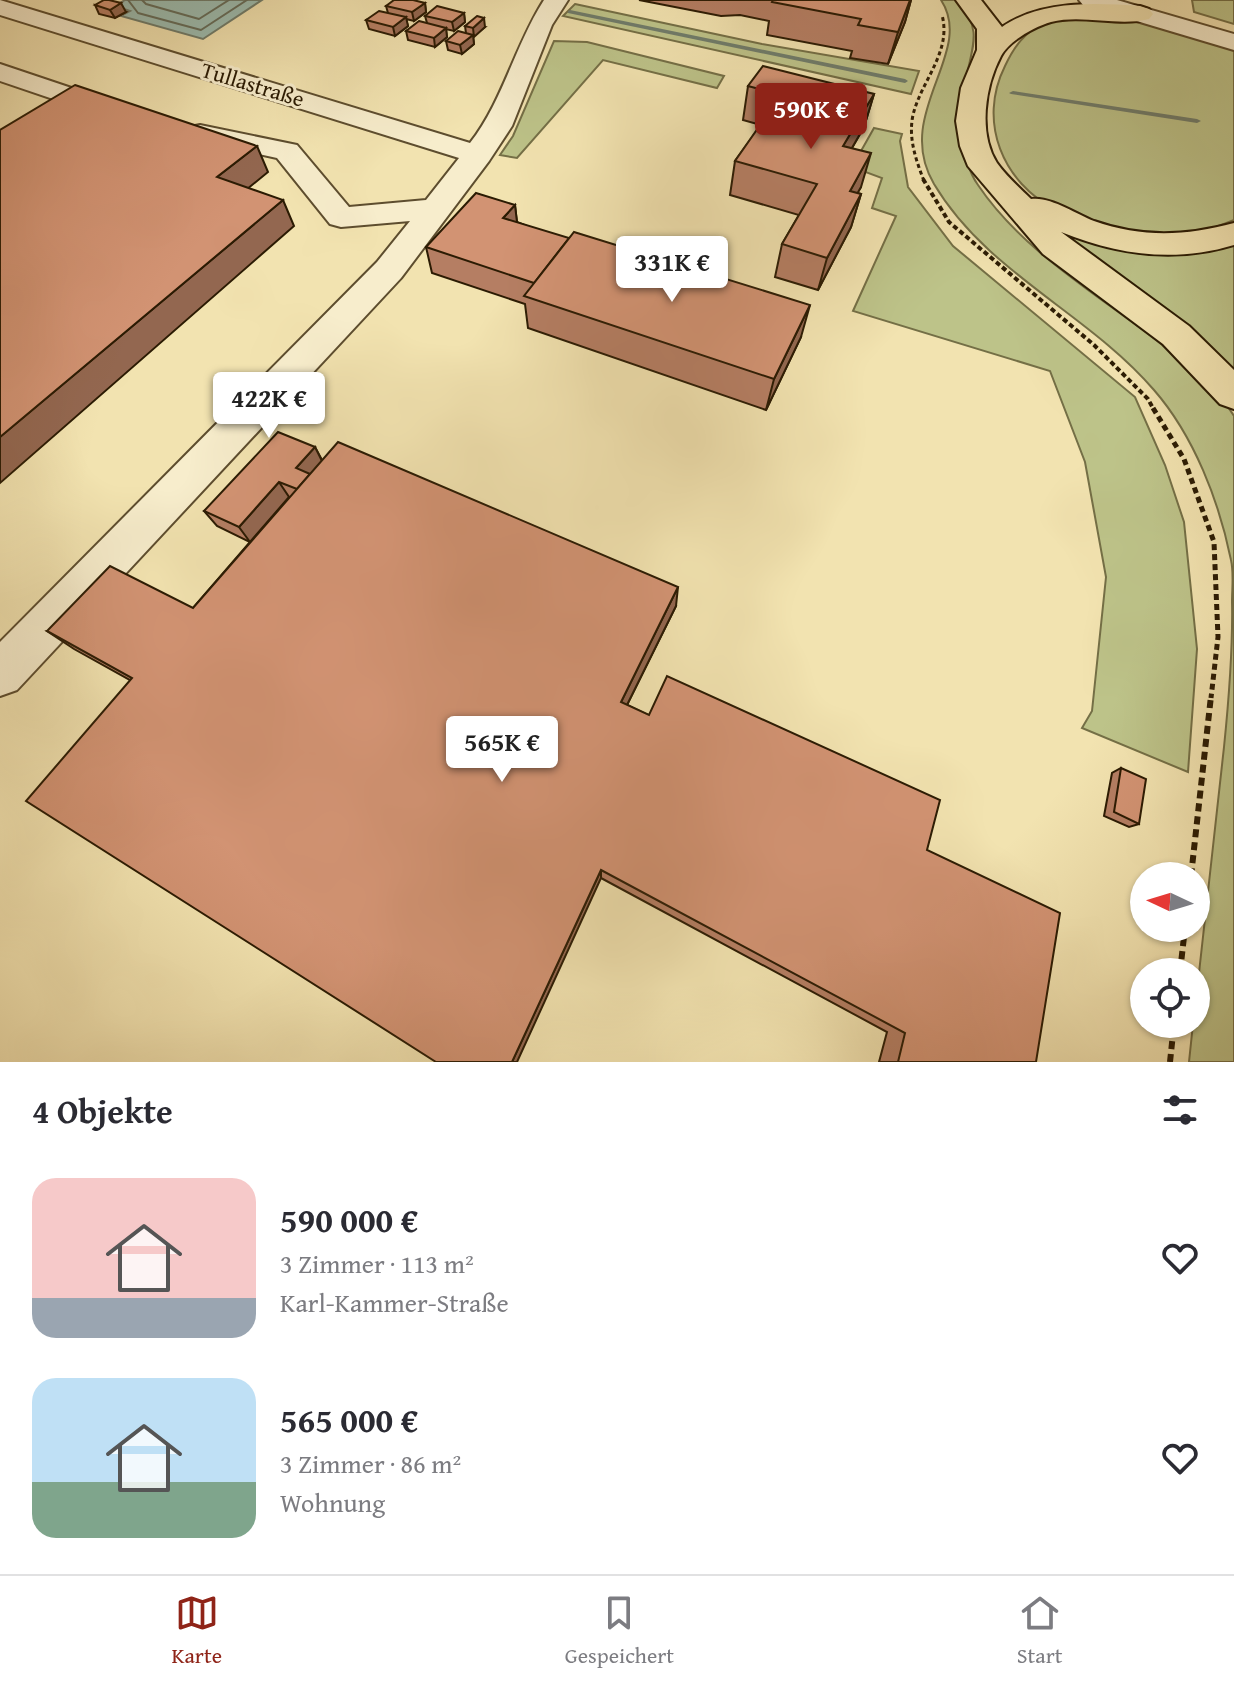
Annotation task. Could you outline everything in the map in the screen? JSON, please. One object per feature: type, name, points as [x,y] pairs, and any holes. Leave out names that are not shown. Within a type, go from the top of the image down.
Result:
[{"type":"main road","points":[[968,0],[990,39]]},
{"type":"main road","points":[[1020,25],[1040,0]]},
{"type":"main road","points":[[1009,1],[990,39],[975,88],[971,121],[975,146],[983,166],[1055,246],[1176,335],[1234,394]]},
{"type":"main road","points":[[990,39],[1048,15],[1073,11],[1140,14]]},
{"type":"main road","points":[[1005,193],[1077,229],[1146,245],[1181,246],[1214,242],[1234,234]]},
{"type":"street","points":[[0,31],[56,0]]},
{"type":"street","points":[[0,674],[360,302],[479,155],[498,126],[540,25],[556,0]]},
{"type":"street","points":[[1091,0],[1234,42]]},
{"type":"street","name":"Tullastraße","points":[[0,7],[479,155]]},
{"type":"street","points":[[0,72],[95,107],[138,118]]},
{"type":"street","points":[[167,125],[287,151],[341,217],[436,209]]},
{"type":"path","points":[[941,12],[945,26],[939,57],[913,115],[912,151],[928,192],[949,222],[1094,345],[1148,399],[1184,459],[1214,542],[1218,637],[1193,862]]},
{"type":"path","points":[[1170,1062],[1173,1038]]},
{"type":"green space","points":[[941,0],[958,0],[973,28],[962,131],[971,174],[978,185],[996,209],[1039,252],[1191,368],[1219,395],[1234,416],[1234,1062],[1189,1062],[1192,1038],[1210,1038],[1210,958],[1201,958],[1202,942],[1210,942],[1210,874],[1232,638],[1233,575],[1220,515],[1193,448],[1154,390],[1099,338],[981,243],[934,184],[924,158],[922,133],[949,41],[949,20]]},
{"type":"green space","points":[[1192,0],[1234,0],[1234,24],[1194,12]]},
{"type":"green space","points":[[575,4],[762,44],[919,71],[911,94],[563,16]]},
{"type":"green space","points":[[1106,17],[1149,24],[1234,50],[1234,220],[1186,235],[1145,238],[1056,210],[1037,198],[1009,167],[1000,149],[994,108],[997,87],[1012,52],[1026,35],[1045,23],[1067,18]]},
{"type":"green space","points":[[554,41],[587,42],[724,76],[717,88],[603,60],[517,158],[500,155],[513,136]]},
{"type":"green space","points":[[874,128],[902,134],[900,141],[908,187],[953,246],[1135,397],[1165,465],[1184,522],[1197,649],[1188,772],[1082,728],[1092,711],[1106,577],[1085,462],[1050,371],[853,311],[896,216],[872,208],[882,178],[852,167]]},
{"type":"green space","points":[[1050,227],[1234,244],[1234,376]]},
{"type":"water","points":[[125,0],[262,0],[203,39],[121,16],[130,11],[115,6]]},
{"type":"building","points":[[104,0],[121,3],[110,10],[95,5]]},
{"type":"building","points":[[394,0],[425,3],[412,12],[386,6]]},
{"type":"building","points":[[773,0],[910,0],[898,32],[858,25],[861,19]]},
{"type":"building","points":[[437,6],[464,13],[452,22],[425,16]]},
{"type":"building","points":[[379,11],[406,17],[393,27],[366,20]]},
{"type":"building","points":[[477,16],[484,18],[473,28],[465,26]]},
{"type":"building","points":[[419,21],[446,28],[434,38],[406,31]]},
{"type":"building","points":[[458,31],[473,35],[460,45],[446,41]]},
{"type":"building","points":[[763,66],[874,94],[843,146],[871,153],[850,191],[861,194],[827,258],[782,244],[817,184],[735,161],[781,95],[748,86]]},
{"type":"building","points":[[75,85],[257,146],[217,177],[283,200],[0,437],[0,130]]},
{"type":"building","points":[[476,193],[515,205],[503,218],[569,238],[534,283],[426,247]]},
{"type":"building","points":[[574,232],[810,305],[774,379],[524,296]]},
{"type":"building","points":[[278,432],[315,447],[296,468],[310,474],[297,489],[279,482],[239,527],[204,511]]},
{"type":"building","points":[[338,442],[678,587],[621,702],[649,715],[667,676],[940,800],[927,850],[1060,913],[1036,1062],[898,1062],[905,1033],[601,870],[512,1062],[436,1062],[26,801],[132,678],[47,631],[110,566],[193,608]]},
{"type":"building","points":[[1121,768],[1146,779],[1139,824],[1114,812]]},
{"type":"waterway","points":[[570,12],[905,81]]},
{"type":"waterway","points":[[1013,93],[1197,121]]}]
